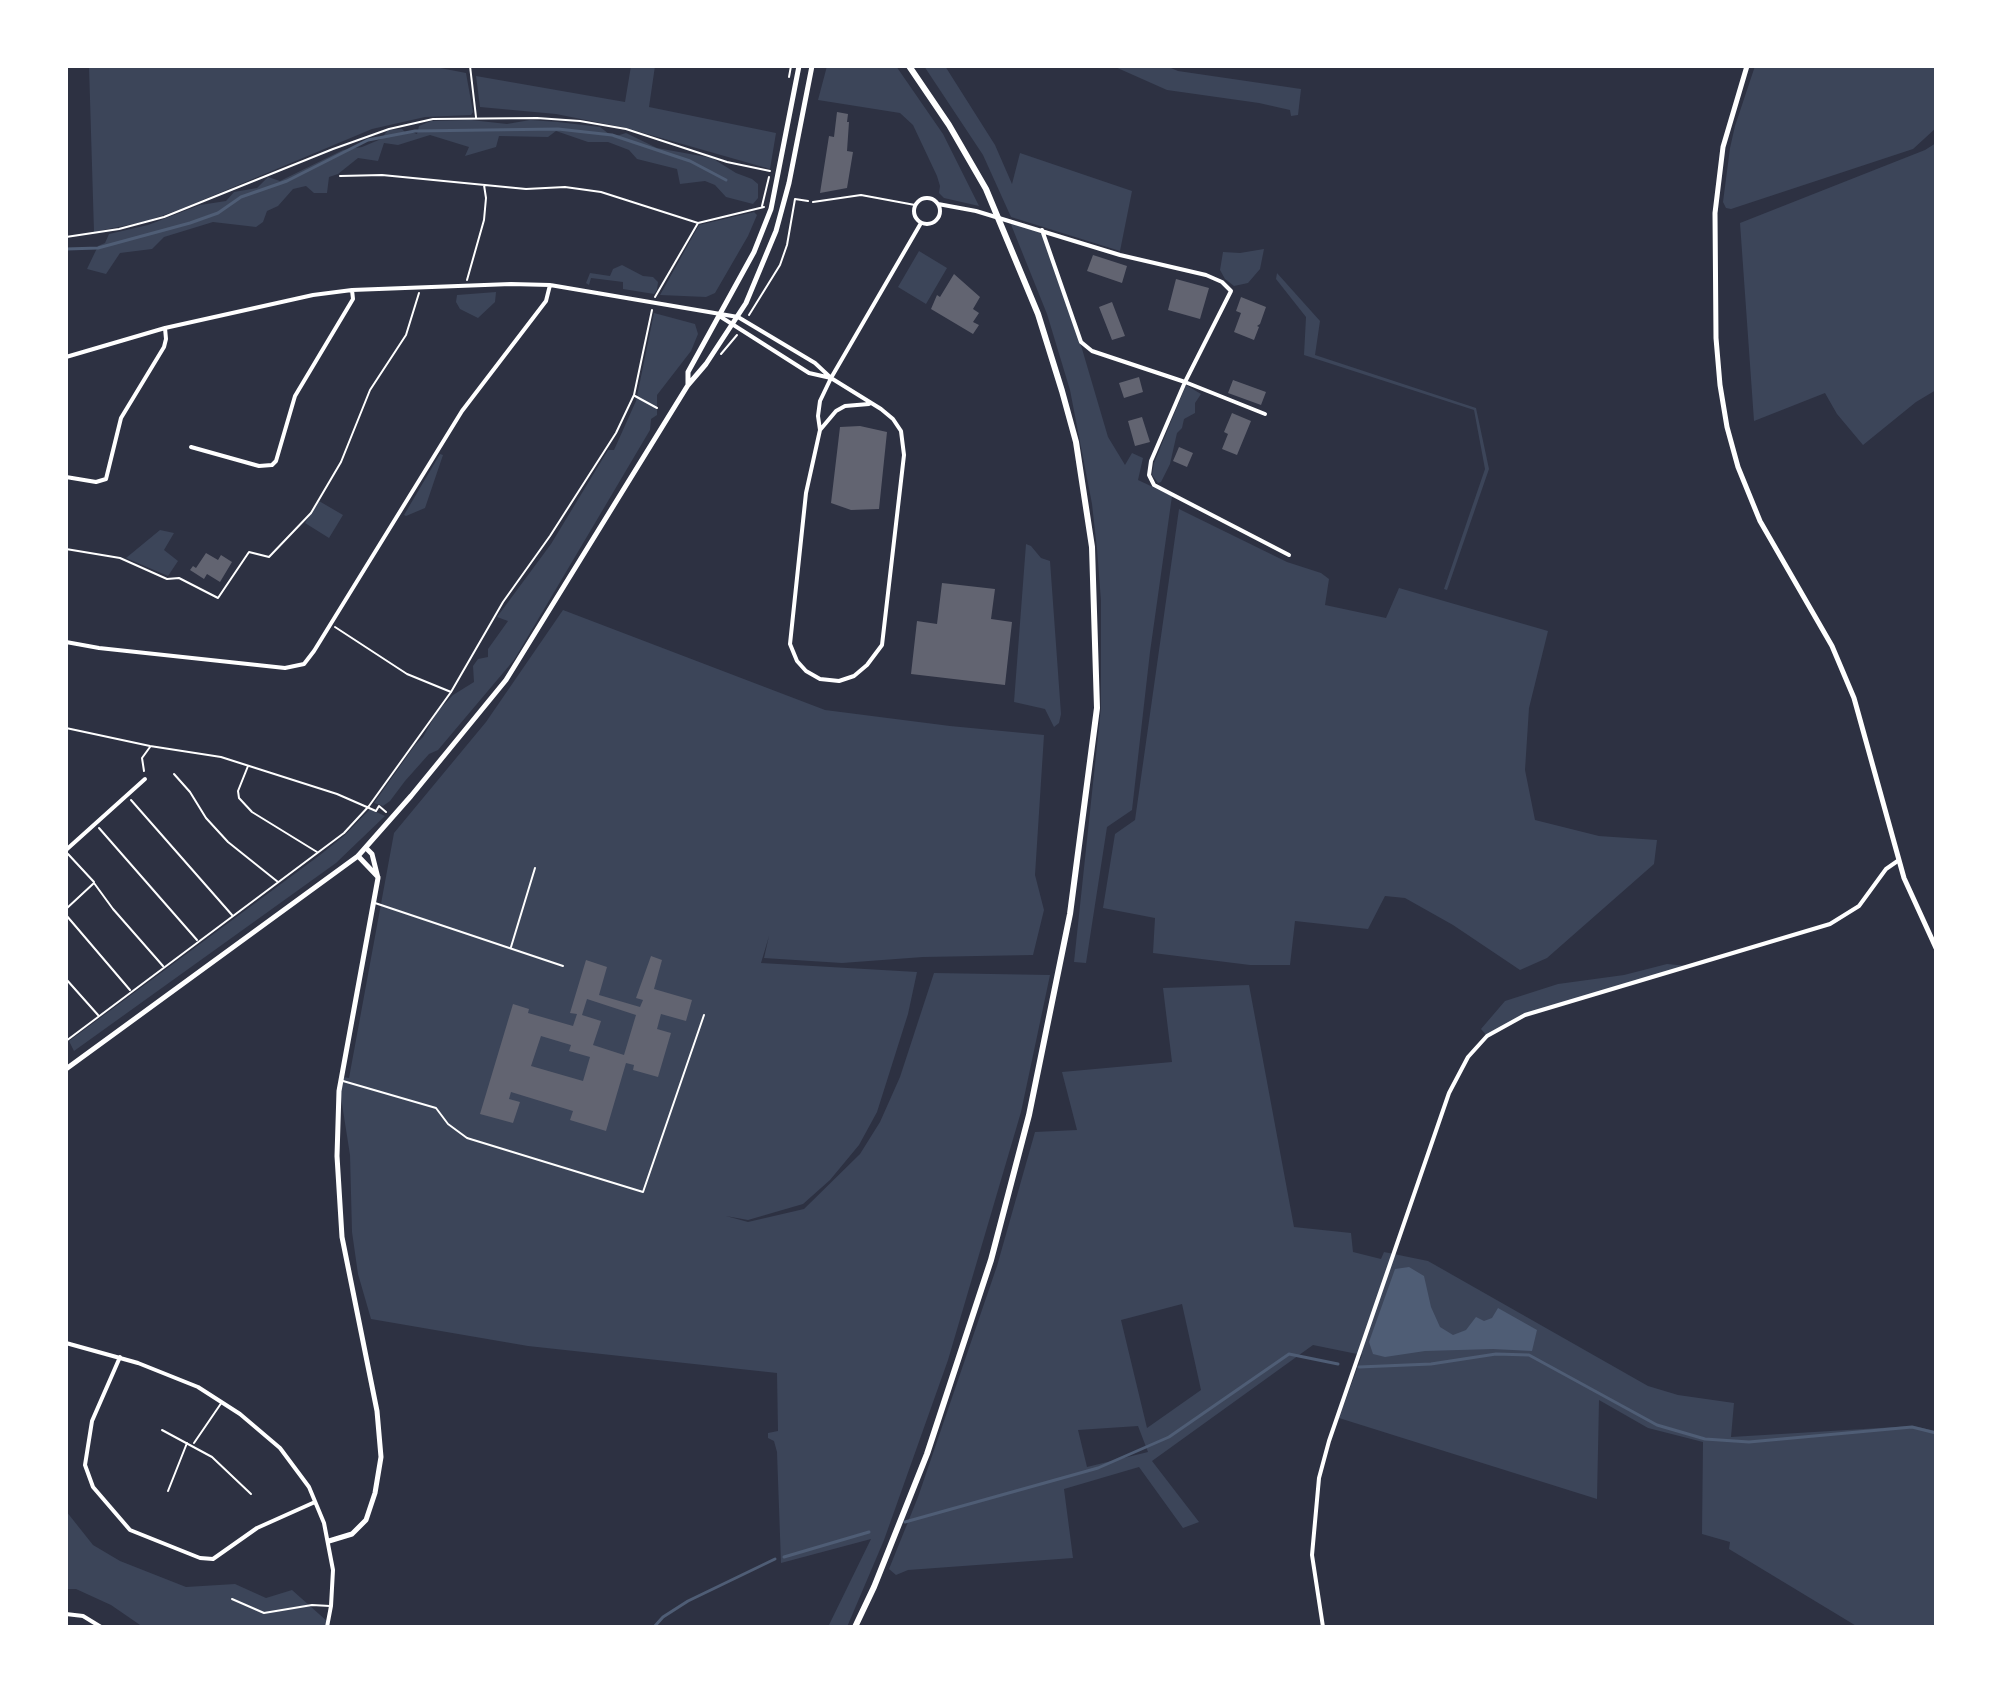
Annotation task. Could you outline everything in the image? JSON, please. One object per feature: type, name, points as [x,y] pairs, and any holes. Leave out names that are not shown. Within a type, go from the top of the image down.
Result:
[{"type":"main road","points":[[855,1627],[927,1454],[991,1260],[1029,1115],[1070,914],[1097,708],[1092,547],[1076,442],[1038,314],[986,189],[949,125],[909,66]]},
{"type":"street","points":[[688,385],[688,372],[754,252],[771,209],[799,66]]},
{"type":"street","points":[[66,1069],[358,856],[517,665],[688,385],[738,317],[756,282],[776,231],[789,183],[812,66]]},
{"type":"street","points":[[1747,66],[1723,147],[1715,213],[1716,338],[1722,400],[1734,453],[1751,502],[1832,646],[1854,698],[1895,848],[1913,900],[1936,948]]},
{"type":"street","points":[[921,223],[915,216],[915,205],[925,198],[1222,282],[1231,291],[1185,382],[1151,461],[1149,475],[1154,485],[1289,555]]},
{"type":"street","points":[[921,223],[935,222],[940,212],[938,204]]},
{"type":"street","points":[[66,357],[165,328],[313,295],[352,290],[550,285],[738,317],[815,363],[831,378],[893,419],[901,431],[904,455],[882,645],[854,676],[839,681],[820,679],[806,671],[797,661],[790,644],[806,493],[820,430],[820,401],[831,378],[921,223]]},
{"type":"street","points":[[1042,230],[1081,342],[1092,351],[1185,382],[1265,414]]},
{"type":"street","points":[[66,642],[285,668],[304,664],[441,442],[546,301],[550,285]]},
{"type":"street","points":[[191,447],[259,466],[272,465],[276,461],[295,396],[353,299],[352,290]]},
{"type":"street","points":[[719,315],[809,373],[831,378]]},
{"type":"street","points":[[66,477],[96,482],[106,479],[121,418],[164,347],[165,328]]},
{"type":"street","points":[[820,430],[829,417],[845,406],[871,403]]},
{"type":"street","points":[[66,851],[145,779]]},
{"type":"street","points":[[329,1541],[352,1534],[366,1520],[375,1493],[381,1457],[377,1411],[342,1237],[337,1132],[342,1080],[378,878],[372,854],[366,848]]},
{"type":"street","points":[[358,856],[378,878]]},
{"type":"street","points":[[1323,1627],[1312,1555],[1319,1478],[1449,1093],[1468,1057],[1500,1027],[1538,1010],[1830,924],[1859,906],[1886,869],[1899,860]]},
{"type":"street","points":[[66,1343],[120,1357],[170,1375],[222,1401],[280,1448],[316,1502],[329,1541],[333,1570],[327,1627]]},
{"type":"street","points":[[120,1357],[92,1421],[85,1465],[93,1487],[132,1532],[200,1558],[213,1559],[257,1528],[316,1502]]},
{"type":"street","points":[[66,1614],[83,1616],[101,1627]]},
{"type":"lane","points":[[813,202],[861,195],[915,205]]},
{"type":"lane","points":[[144,771],[145,779]]},
{"type":"lane","points":[[511,948],[535,868]]},
{"type":"lane","points":[[374,903],[563,966]]},
{"type":"lane","points":[[342,1080],[436,1108],[448,1124],[467,1138],[643,1192],[704,1015]]},
{"type":"lane","points":[[193,1445],[222,1401]]},
{"type":"lane","points":[[162,1430],[193,1445],[228,1470],[251,1494]]},
{"type":"lane","points":[[168,1491],[187,1442]]},
{"type":"lane","points":[[232,1599],[264,1613],[314,1605],[331,1606]]},
{"type":"path","points":[[470,66],[476,118]]},
{"type":"path","points":[[66,237],[119,229],[164,217],[389,129],[433,119],[537,118],[615,127],[727,162],[771,171],[762,207],[698,223],[601,192],[565,187],[526,189],[382,175],[340,176]]},
{"type":"path","points":[[466,285],[484,220],[486,198],[483,184]]},
{"type":"path","points":[[751,312],[780,265],[795,199],[813,202]]},
{"type":"path","points":[[655,297],[698,223]]},
{"type":"path","points":[[66,549],[120,558],[167,579],[179,578],[218,598],[249,552],[269,557],[311,513],[341,462],[370,390],[406,335],[419,287]]},
{"type":"path","points":[[66,1041],[344,833],[369,806],[451,692],[503,602],[616,433],[634,395],[652,310]]},
{"type":"path","points":[[634,395],[657,408]]},
{"type":"path","points":[[330,624],[387,663],[451,692]]},
{"type":"path","points":[[66,728],[249,764],[376,811],[379,806],[393,817]]},
{"type":"path","points":[[144,771],[142,758],[150,746]]},
{"type":"path","points":[[249,764],[238,791],[239,798],[252,812],[318,853]]},
{"type":"path","points":[[174,774],[228,842],[279,883]]},
{"type":"path","points":[[127,795],[232,916]]},
{"type":"path","points":[[95,824],[198,941]]},
{"type":"path","points":[[66,851],[164,966]]},
{"type":"path","points":[[66,909],[94,883]]},
{"type":"path","points":[[66,915],[131,991]]},
{"type":"path","points":[[66,979],[99,1016]]},
{"type":"shaded area","points":[[89,66],[430,66],[466,73],[473,112],[471,115],[425,117],[372,129],[181,209],[147,221],[94,232]]},
{"type":"shaded area","points":[[631,66],[655,66],[649,107],[776,133],[770,169],[626,128],[556,114],[480,107],[476,76],[625,102]]},
{"type":"shaded area","points":[[827,66],[896,66],[943,134],[979,206],[944,198],[939,193],[937,176],[913,125],[900,113],[818,100]]},
{"type":"shaded area","points":[[924,66],[945,66],[995,145],[1012,184],[1020,153],[1132,191],[1120,251],[1011,217],[983,155]]},
{"type":"shaded area","points":[[1113,66],[1166,66],[1178,71],[1301,89],[1298,115],[1291,116],[1290,110],[1259,103],[1167,90]]},
{"type":"shaded area","points":[[1755,66],[1936,66],[1936,128],[1913,149],[1731,209],[1726,208],[1723,202],[1730,148]]},
{"type":"shaded area","points":[[471,120],[507,124],[530,120],[558,122],[600,127],[613,137],[626,133],[657,148],[712,158],[758,184],[758,198],[753,204],[726,197],[715,185],[705,181],[680,184],[677,169],[637,159],[629,150],[608,142],[588,142],[556,131],[548,137],[499,136],[496,147],[465,156],[469,147],[430,135],[398,145],[384,143],[378,161],[358,158],[338,174],[329,177],[327,193],[314,193],[306,186],[293,189],[278,206],[267,211],[263,222],[256,227],[213,222],[164,237],[152,249],[120,253],[106,274],[87,269],[98,246],[105,243],[109,234],[148,225],[200,205],[226,201],[234,192],[257,188],[268,177],[280,181],[343,150],[362,147],[381,139],[388,130],[402,129],[417,134],[419,126],[431,121]]},
{"type":"shaded area","points":[[1936,143],[1936,390],[1916,402],[1863,445],[1837,414],[1825,393],[1754,421],[1740,223]]},
{"type":"shaded area","points":[[754,212],[757,215],[748,236],[715,293],[706,297],[660,295],[699,225]]},
{"type":"shaded area","points":[[1010,222],[1042,231],[1108,437],[1125,465],[1132,453],[1143,458],[1138,480],[1172,496],[1132,810],[1107,827],[1086,963],[1074,962],[1101,708],[1101,601],[1097,549],[1092,504],[1070,390],[1047,314]]},
{"type":"shaded area","points":[[1264,249],[1260,269],[1248,283],[1234,286],[1225,279],[1220,270],[1223,252]]},
{"type":"shaded area","points":[[919,251],[947,268],[926,304],[898,287]]},
{"type":"shaded area","points":[[622,265],[643,276],[653,277],[658,282],[654,294],[623,289],[623,282],[591,278],[589,285],[586,283],[590,273],[610,276],[613,269]]},
{"type":"shaded area","points":[[1277,273],[1320,321],[1315,355],[1476,408],[1489,469],[1447,590],[1444,589],[1485,469],[1474,410],[1304,355],[1306,317],[1276,279]]},
{"type":"shaded area","points":[[496,292],[495,302],[478,318],[460,309],[456,302],[457,295]]},
{"type":"shaded area","points":[[654,313],[695,324],[698,334],[691,351],[657,395],[657,415],[651,419],[650,430],[514,660],[390,801],[383,806],[374,803],[423,737],[437,712],[453,695],[474,682],[473,666],[478,659],[488,657],[488,649],[508,621],[497,617],[551,544],[608,450],[614,450],[636,401]]},
{"type":"shaded area","points":[[1186,385],[1201,394],[1195,403],[1195,413],[1184,419],[1177,433],[1170,464],[1158,483],[1152,475],[1154,463]]},
{"type":"shaded area","points":[[440,454],[443,455],[425,508],[404,515]]},
{"type":"shaded area","points":[[319,501],[343,515],[329,538],[305,523]]},
{"type":"shaded area","points":[[1179,509],[1287,562],[1321,573],[1329,579],[1325,605],[1386,618],[1399,588],[1548,631],[1529,708],[1525,770],[1535,820],[1599,836],[1657,840],[1654,864],[1547,958],[1520,970],[1453,925],[1405,898],[1385,896],[1368,929],[1295,921],[1290,965],[1250,965],[1153,953],[1155,918],[1103,908],[1115,834],[1135,820]]},
{"type":"shaded area","points":[[160,530],[174,533],[164,550],[178,561],[168,576],[126,558]]},
{"type":"shaded area","points":[[1026,544],[1041,558],[1050,561],[1061,714],[1059,723],[1054,727],[1045,709],[1014,702]]},
{"type":"shaded area","points":[[563,610],[825,710],[1044,735],[1035,875],[1044,910],[1033,955],[923,957],[842,963],[764,958],[769,936],[761,963],[917,972],[908,1014],[877,1112],[859,1145],[830,1180],[803,1204],[748,1220],[726,1216],[748,1222],[804,1209],[860,1154],[880,1122],[900,1077],[934,973],[1050,975],[1021,1112],[948,1360],[884,1540],[847,1627],[828,1627],[871,1539],[781,1563],[777,1452],[774,1441],[768,1438],[768,1433],[778,1431],[777,1373],[528,1346],[371,1319],[358,1274],[352,1232],[350,1155],[340,1091],[343,1077],[349,1078],[394,833],[486,722]]},
{"type":"shaded area","points":[[370,809],[385,816],[336,863],[74,1051],[69,1041],[320,855]]},
{"type":"shaded area","points":[[1667,964],[1688,966],[1537,1010],[1487,1036],[1481,1029],[1505,1001],[1558,984],[1624,975]]},
{"type":"shaded area","points":[[1249,985],[1294,1227],[1351,1233],[1353,1252],[1381,1259],[1384,1252],[1428,1261],[1648,1386],[1678,1395],[1734,1403],[1731,1437],[1913,1426],[1936,1431],[1936,1627],[1858,1627],[1729,1549],[1730,1542],[1702,1534],[1703,1442],[1648,1428],[1599,1400],[1597,1499],[1339,1418],[1362,1355],[1313,1345],[1152,1461],[1199,1522],[1183,1528],[1139,1467],[1064,1489],[1073,1558],[908,1570],[896,1575],[889,1569],[918,1497],[997,1266],[1035,1132],[1077,1130],[1062,1072],[1172,1062],[1163,988]],"holes":[[[1182,1304],[1201,1390],[1147,1428],[1121,1320]],[[1138,1426],[1148,1452],[1087,1467],[1078,1430]]]},
{"type":"shaded area","points":[[1409,1267],[1424,1276],[1431,1307],[1440,1327],[1453,1335],[1466,1330],[1476,1317],[1484,1321],[1492,1318],[1498,1308],[1537,1330],[1532,1351],[1425,1351],[1385,1357],[1373,1354],[1369,1342],[1395,1269]]},
{"type":"shaded area","points":[[66,1511],[93,1545],[120,1561],[186,1587],[235,1584],[266,1598],[292,1590],[328,1622],[327,1627],[143,1627],[111,1605],[76,1589],[66,1589]]},
{"type":"building","points":[[837,112],[848,114],[847,151],[853,152],[847,188],[820,193],[829,136],[834,137]]},
{"type":"building","points":[[1093,255],[1127,266],[1122,283],[1087,271]]},
{"type":"building","points":[[954,274],[980,297],[973,309],[979,313],[973,322],[979,325],[973,334],[931,309],[937,295],[940,297]]},
{"type":"building","points":[[1176,279],[1209,288],[1200,319],[1168,310]]},
{"type":"building","points":[[1241,297],[1266,307],[1254,340],[1234,332],[1241,313],[1236,311]]},
{"type":"building","points":[[1112,302],[1125,336],[1112,340],[1099,307]]},
{"type":"building","points":[[1139,377],[1143,392],[1124,398],[1119,383]]},
{"type":"building","points":[[1233,380],[1266,392],[1261,405],[1228,393]]},
{"type":"building","points":[[1232,413],[1251,421],[1237,455],[1222,449],[1228,434],[1224,432]]},
{"type":"building","points":[[1142,417],[1150,442],[1135,446],[1128,421]]},
{"type":"building","points":[[860,426],[887,432],[879,509],[851,510],[831,503],[840,427]]},
{"type":"building","points":[[1179,447],[1193,453],[1187,467],[1173,461]]},
{"type":"building","points":[[206,553],[218,560],[221,555],[232,562],[220,582],[207,574],[204,579],[190,570],[193,566],[196,568]]},
{"type":"building","points":[[942,583],[995,589],[991,619],[1012,622],[1005,685],[911,674],[917,621],[937,624]]},
{"type":"building","points":[[651,956],[662,960],[654,989],[692,1000],[686,1021],[661,1014],[657,1029],[671,1033],[658,1077],[633,1070],[634,1065],[626,1063],[606,1131],[570,1120],[573,1111],[511,1092],[509,1099],[520,1102],[513,1123],[480,1114],[513,1004],[529,1009],[528,1013],[573,1026],[577,1014],[570,1013],[586,960],[607,967],[599,995],[640,1007],[643,1000],[636,998]],"holes":[[[587,999],[636,1015],[624,1055],[593,1045],[601,1021],[582,1015]],[[541,1036],[571,1045],[569,1051],[590,1057],[583,1081],[531,1066]]]},
{"type":"waterway","points":[[66,249],[98,248],[190,223],[218,213],[241,197],[287,181],[368,140],[415,131],[558,129],[612,135],[690,161],[726,180]]},
{"type":"waterway","points":[[905,1522],[1098,1468],[1169,1437],[1289,1354],[1338,1364]]},
{"type":"waterway","points":[[1359,1367],[1431,1364],[1496,1354],[1529,1355],[1657,1425],[1705,1439],[1749,1442],[1912,1427],[1936,1433]]},
{"type":"waterway","points":[[784,1557],[869,1532]]},
{"type":"waterway","points":[[654,1627],[663,1617],[688,1601],[775,1559]]}]
